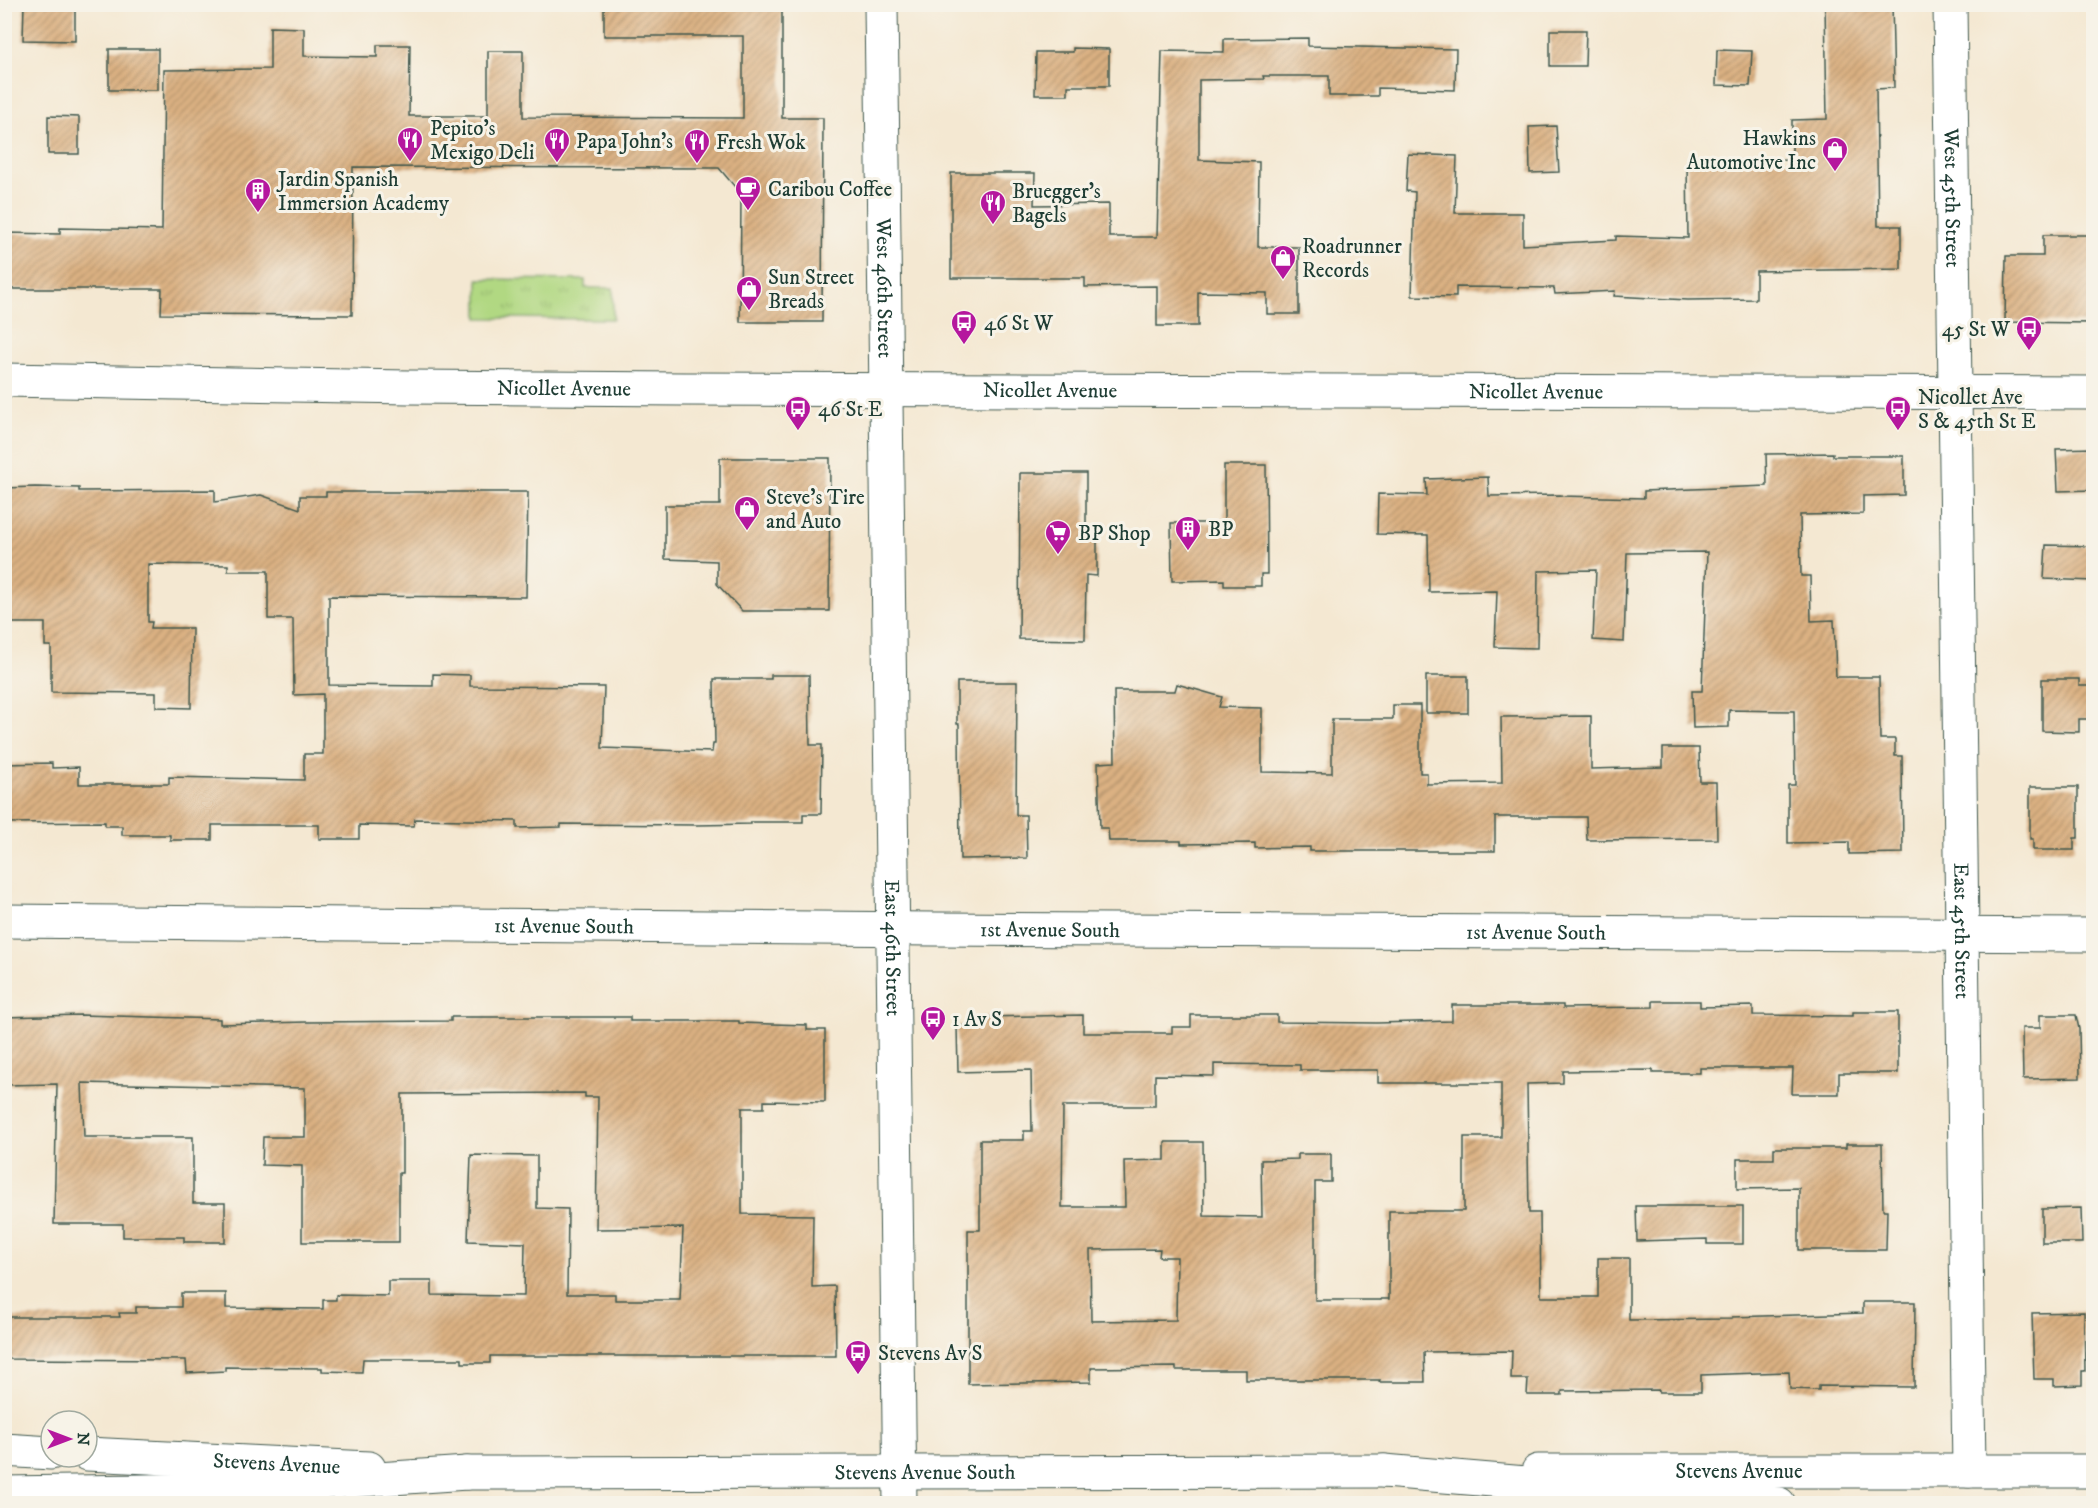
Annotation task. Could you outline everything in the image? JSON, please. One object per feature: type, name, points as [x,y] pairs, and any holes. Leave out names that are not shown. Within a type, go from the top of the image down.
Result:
[{"type":"main road","name":"West 46th Street","points":[[881,4],[885,390]]},
{"type":"main road","name":"West 45th Street","points":[[1950,4],[1955,392]]},
{"type":"main road","name":"Nicollet Avenue","points":[[4,380],[433,388],[2094,393]]},
{"type":"main road","name":"East 46th Street","points":[[885,390],[900,1488]]},
{"type":"main road","name":"East 45th Street","points":[[1955,392],[1969,1471]]},
{"type":"main road","name":"1st Avenue South","points":[[4,921],[2094,935]]},
{"type":"main road","points":[[4,1450],[39,1452]]},
{"type":"main road","name":"Stevens Avenue","points":[[99,1455],[467,1473]]},
{"type":"main road","name":"Stevens Avenue South","points":[[467,1473],[900,1488],[1384,1471]]},
{"type":"main road","name":"Stevens Avenue","points":[[1384,1471],[2094,1471]]},
{"type":"main road","points":[[1384,1471],[1779,1503]]},
{"type":"main road","points":[[4,1493],[212,1490],[467,1473]]},
{"type":"green space","points":[[478,279],[585,280],[585,288],[613,288],[613,319],[478,318]]},
{"type":"building","points":[[24,4],[75,4],[75,41],[23,40]]},
{"type":"building","points":[[604,4],[782,4],[782,118],[823,118],[822,322],[740,322],[741,194],[719,168],[353,167],[352,315],[161,314],[162,289],[4,289],[4,233],[60,234],[60,228],[162,230],[164,70],[270,69],[270,27],[304,28],[304,56],[377,57],[377,45],[410,45],[409,116],[488,116],[488,51],[523,51],[523,117],[743,118],[743,36],[604,36]]},
{"type":"building","points":[[1825,4],[1892,4],[1894,88],[1876,89],[1878,226],[1901,226],[1901,269],[1756,271],[1756,299],[1688,300],[1614,296],[1615,291],[1555,294],[1554,288],[1456,287],[1456,297],[1412,296],[1415,192],[1406,191],[1408,154],[1457,156],[1455,213],[1523,213],[1523,245],[1616,240],[1616,236],[1688,238],[1687,161],[1792,160],[1792,120],[1827,119]]},
{"type":"building","points":[[1550,30],[1586,30],[1585,66],[1550,66]]},
{"type":"building","points":[[1308,38],[1308,46],[1456,49],[1455,90],[1378,88],[1378,96],[1329,96],[1329,76],[1263,76],[1264,79],[1199,80],[1199,160],[1259,162],[1258,247],[1299,247],[1299,314],[1267,314],[1267,293],[1198,292],[1198,326],[1157,326],[1157,286],[1085,287],[1085,278],[951,278],[951,173],[1035,173],[1034,205],[1109,204],[1109,237],[1157,237],[1162,51],[1224,52],[1224,39]]},
{"type":"building","points":[[1073,48],[1109,49],[1109,86],[1068,86],[1068,95],[1035,95],[1036,52],[1073,52]]},
{"type":"building","points":[[109,49],[158,49],[158,90],[109,90]]},
{"type":"building","points":[[1717,50],[1752,51],[1750,86],[1716,85]]},
{"type":"building","points":[[48,116],[79,117],[79,154],[48,154]]},
{"type":"building","points":[[1556,126],[1559,172],[1530,173],[1529,127]]},
{"type":"building","points":[[2043,235],[2094,235],[2094,323],[2005,322],[2006,256],[2043,256]]},
{"type":"building","points":[[2094,448],[2094,490],[2058,491],[2056,449]]},
{"type":"building","points":[[1833,453],[1833,456],[1904,456],[1904,495],[1863,496],[1863,514],[1800,515],[1801,576],[1810,576],[1811,621],[1834,620],[1836,677],[1879,677],[1880,739],[1895,739],[1895,756],[1902,756],[1903,853],[1849,854],[1849,842],[1788,843],[1788,785],[1795,785],[1794,711],[1729,710],[1729,727],[1693,728],[1692,691],[1702,691],[1707,552],[1627,553],[1624,642],[1593,640],[1596,570],[1538,571],[1537,648],[1495,647],[1497,591],[1429,592],[1428,535],[1377,534],[1378,494],[1427,495],[1426,479],[1488,477],[1489,496],[1561,495],[1644,498],[1644,491],[1767,486],[1766,454]]},
{"type":"building","name":"Steve's Tire and Auto","points":[[720,458],[830,458],[829,611],[742,611],[717,584],[717,561],[665,559],[665,505],[720,505]]},
{"type":"building","points":[[1224,465],[1266,465],[1267,574],[1261,574],[1261,586],[1224,586],[1224,580],[1172,581],[1171,523],[1224,523]]},
{"type":"building","points":[[1020,473],[1086,473],[1086,538],[1097,538],[1097,576],[1086,575],[1085,640],[1019,639]]},
{"type":"building","points":[[4,488],[79,488],[79,491],[215,490],[215,502],[261,495],[300,509],[300,496],[326,496],[326,492],[528,492],[526,597],[329,596],[329,685],[433,686],[433,674],[470,675],[470,686],[604,687],[602,748],[712,752],[713,744],[715,744],[714,679],[771,679],[771,675],[809,675],[810,745],[822,745],[821,814],[803,814],[803,822],[697,825],[561,824],[561,827],[517,828],[517,821],[415,819],[414,826],[359,825],[359,839],[319,839],[319,825],[212,825],[212,840],[170,840],[170,835],[122,835],[122,826],[105,826],[105,822],[4,823],[4,764],[52,763],[52,768],[79,767],[79,784],[169,784],[169,777],[304,780],[304,754],[323,754],[323,694],[294,695],[293,619],[268,619],[268,571],[228,571],[228,565],[148,564],[148,622],[152,622],[151,628],[192,628],[191,708],[156,707],[156,693],[51,692],[51,646],[45,646],[45,623],[4,623]]},
{"type":"building","points":[[2046,545],[2094,546],[2094,581],[2044,579]]},
{"type":"building","points":[[1426,676],[1468,676],[1468,713],[1426,713]]},
{"type":"building","points":[[2042,679],[2079,679],[2079,686],[2094,686],[2094,719],[2079,719],[2079,732],[2042,731]]},
{"type":"building","points":[[957,682],[1017,682],[1016,815],[1026,815],[1027,858],[960,859]]},
{"type":"building","points":[[1177,684],[1222,697],[1219,707],[1262,708],[1262,772],[1332,773],[1332,719],[1393,719],[1393,705],[1420,705],[1420,773],[1427,773],[1427,784],[1502,783],[1501,717],[1591,716],[1591,769],[1663,767],[1663,748],[1699,748],[1700,782],[1716,782],[1717,839],[1587,840],[1586,817],[1495,817],[1495,851],[1310,851],[1310,847],[1255,848],[1255,843],[1181,844],[1181,841],[1109,841],[1108,828],[1100,828],[1098,763],[1115,762],[1114,691],[1175,691]]},
{"type":"building","points":[[2030,787],[2078,787],[2078,838],[2074,838],[2074,850],[2033,850],[2033,839],[2030,839]]},
{"type":"building","points":[[1653,1001],[1700,1001],[1700,1007],[1753,1006],[1753,1015],[1853,1016],[1853,1012],[1898,1012],[1898,1073],[1839,1073],[1839,1094],[1792,1094],[1793,1068],[1700,1068],[1700,1073],[1653,1073],[1653,1070],[1563,1071],[1563,1083],[1527,1084],[1529,1213],[1540,1213],[1541,1297],[1598,1297],[1598,1258],[1629,1258],[1629,1320],[1732,1319],[1732,1317],[1863,1313],[1863,1302],[1915,1302],[1914,1387],[1819,1386],[1819,1390],[1790,1389],[1789,1372],[1701,1375],[1701,1392],[1562,1391],[1562,1395],[1527,1395],[1528,1379],[1511,1379],[1512,1351],[1424,1352],[1425,1382],[1246,1380],[1246,1370],[1176,1370],[1176,1367],[1091,1368],[1091,1382],[968,1384],[968,1230],[980,1230],[980,1140],[1024,1140],[1024,1131],[1032,1131],[1031,1070],[958,1072],[957,1026],[980,1025],[980,1017],[1083,1015],[1083,1033],[1172,1033],[1172,1027],[1191,1027],[1191,1015],[1277,1015],[1277,1022],[1377,1023],[1452,1021],[1452,1005],[1563,1005],[1563,1008],[1653,1007]],"holes":[[[1214,1064],[1300,1065],[1300,1070],[1378,1070],[1378,1083],[1501,1083],[1501,1137],[1464,1137],[1464,1211],[1389,1211],[1389,1299],[1315,1300],[1315,1182],[1331,1182],[1331,1154],[1298,1154],[1298,1159],[1261,1160],[1262,1217],[1204,1216],[1203,1142],[1165,1142],[1165,1160],[1124,1161],[1125,1207],[1062,1207],[1063,1106],[1155,1106],[1155,1075],[1214,1076]],[[1160,1249],[1159,1257],[1177,1257],[1176,1320],[1091,1321],[1090,1250]]]},
{"type":"building","points":[[81,1015],[220,1019],[220,1024],[451,1021],[451,1017],[630,1017],[630,1021],[739,1021],[739,1023],[807,1025],[807,1030],[825,1030],[825,1102],[764,1101],[764,1108],[742,1108],[742,1214],[813,1215],[812,1287],[835,1286],[836,1356],[490,1356],[490,1363],[462,1363],[462,1359],[363,1359],[362,1372],[322,1371],[322,1368],[225,1367],[225,1371],[187,1373],[186,1360],[4,1359],[4,1317],[120,1317],[119,1313],[136,1313],[136,1307],[181,1307],[181,1293],[226,1293],[226,1308],[323,1309],[323,1300],[336,1300],[336,1295],[388,1296],[388,1281],[432,1281],[432,1295],[524,1296],[525,1243],[468,1241],[471,1155],[537,1156],[537,1208],[568,1209],[567,1294],[615,1294],[615,1300],[680,1300],[683,1228],[596,1229],[598,1097],[585,1097],[585,1093],[402,1094],[399,1242],[302,1242],[302,1166],[262,1165],[263,1137],[305,1137],[305,1088],[82,1083],[84,1137],[193,1137],[193,1203],[225,1203],[225,1242],[184,1242],[184,1237],[123,1237],[123,1224],[54,1224],[57,1084],[4,1085],[4,1017]]},
{"type":"building","points":[[2040,1015],[2076,1015],[2079,1029],[2080,1078],[2023,1079],[2022,1028],[2040,1028]]},
{"type":"building","points":[[1846,1144],[1882,1144],[1883,1210],[1887,1210],[1886,1250],[1799,1250],[1799,1188],[1737,1189],[1737,1159],[1774,1159],[1774,1148],[1846,1148]]},
{"type":"building","points":[[1636,1206],[1743,1206],[1743,1244],[1707,1244],[1707,1239],[1637,1241]]},
{"type":"building","points":[[2081,1208],[2082,1243],[2042,1243],[2042,1209]]},
{"type":"building","points":[[2084,1312],[2085,1371],[2082,1371],[2082,1385],[2054,1386],[2054,1379],[2034,1379],[2032,1313]]},
{"type":"place","name":"Pepito's Mexigo Deli","points":[[410,163]]},
{"type":"place","name":"Papa John's","points":[[557,164]]},
{"type":"place","name":"Fresh Wok","points":[[697,165]]},
{"type":"place","name":"Hawkins Automotive Inc","points":[[1835,173]]},
{"type":"place","name":"Caribou Coffee","points":[[748,212]]},
{"type":"place","name":"Jardin Spanish Immersion Academy","points":[[258,214]]},
{"type":"place","name":"Bruegger's Bagels","points":[[993,226]]},
{"type":"place","name":"Roadrunner Records","points":[[1283,281]]},
{"type":"place","name":"Sun Street Breads","points":[[749,312]]},
{"type":"place","name":"46 St W","points":[[964,346]]},
{"type":"place","name":"45 St W","points":[[2029,352]]},
{"type":"place","name":"46 St E","points":[[798,432]]},
{"type":"place","name":"Nicollet Ave S & 45th St E","points":[[1898,432]]},
{"type":"place","name":"Steve's Tire and Auto","points":[[747,532]]},
{"type":"place","name":"BP","points":[[1188,552]]},
{"type":"place","name":"BP Shop","points":[[1058,556]]},
{"type":"place","name":"1 Av S","points":[[933,1042]]},
{"type":"place","name":"Stevens Av S","points":[[858,1376]]}]
